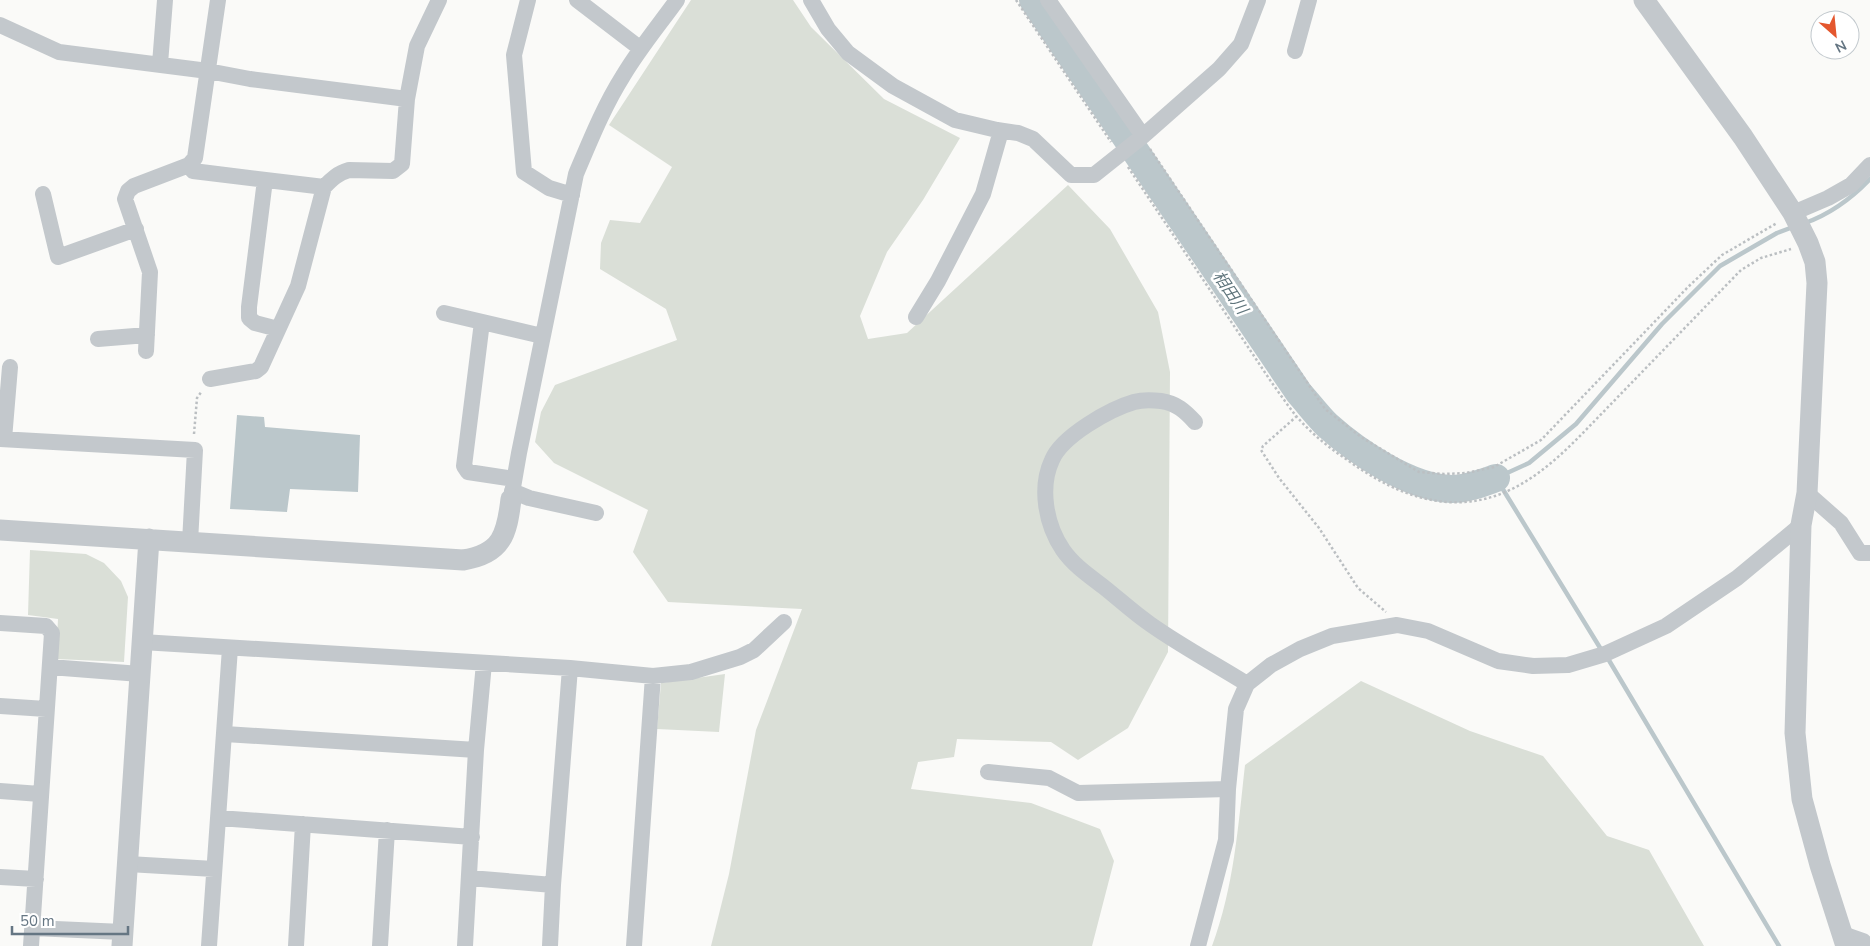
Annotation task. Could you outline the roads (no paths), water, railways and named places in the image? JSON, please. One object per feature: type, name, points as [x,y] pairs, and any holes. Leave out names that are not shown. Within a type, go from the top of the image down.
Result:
[{"type":"street","points":[[160,64],[165,0]]},
{"type":"street","points":[[98,338],[146,343],[150,272],[126,199],[128,191],[134,186],[189,165],[195,158],[218,0]]},
{"type":"street","points":[[210,380],[256,371],[260,367],[298,286],[324,187],[342,172],[349,170],[393,171],[402,164],[407,99],[417,46],[439,0]]},
{"type":"street","points":[[528,0],[514,55],[524,172],[548,188],[572,194]]},
{"type":"street","points":[[577,0],[641,49]]},
{"type":"street","points":[[0,530],[463,560],[481,557],[500,541],[508,523],[512,490],[542,336],[576,174],[622,77],[677,0]]},
{"type":"street","points":[[811,0],[828,29],[848,53],[893,86],[955,120],[1001,131],[1018,132],[1033,139],[1071,175],[1094,175],[1141,138],[1219,70],[1241,44],[1258,0]]},
{"type":"street","points":[[1048,0],[1141,138]]},
{"type":"street","points":[[1295,52],[1309,0]]},
{"type":"street","points":[[1644,0],[1743,137],[1793,213],[1815,262],[1817,283],[1807,493],[1801,525],[1795,733],[1802,799],[1820,865],[1844,940],[1863,941],[1868,946]]},
{"type":"street","points":[[0,25],[59,52],[208,70],[250,79],[407,99]]},
{"type":"street","points":[[916,317],[938,281],[983,194],[1001,131]]},
{"type":"street","points":[[189,165],[193,171],[324,187]]},
{"type":"street","points":[[1793,213],[1828,198],[1850,185],[1870,165]]},
{"type":"street","points":[[265,180],[249,313],[250,318],[255,323],[278,328]]},
{"type":"street","points":[[43,194],[58,257],[136,229]]},
{"type":"street","points":[[444,313],[542,336]]},
{"type":"street","points":[[482,322],[464,466],[468,472],[529,498],[596,513]]},
{"type":"street","points":[[10,367],[2,439],[195,450],[190,542]]},
{"type":"street","points":[[1195,422],[1181,408],[1161,401],[1135,401],[1104,414],[1068,439],[1059,448],[1052,460],[1045,482],[1046,504],[1052,528],[1063,551],[1080,569],[1150,624],[1246,684]]},
{"type":"street","points":[[1807,493],[1841,523],[1860,553],[1870,553]]},
{"type":"street","points":[[1198,946],[1226,840],[1228,789],[1236,709],[1246,684],[1271,665],[1300,649],[1332,636],[1393,626],[1428,631],[1498,661],[1533,666],[1568,665],[1605,654],[1666,626],[1737,578],[1801,525]]},
{"type":"street","points":[[33,928],[123,939],[149,539]]},
{"type":"street","points":[[142,642],[484,662],[653,676],[691,672],[740,657],[754,650],[784,622]]},
{"type":"street","points":[[0,623],[46,626],[52,633],[31,946]]},
{"type":"street","points":[[209,946],[230,648]]},
{"type":"street","points":[[465,946],[476,750],[484,662]]},
{"type":"street","points":[[50,667],[140,674]]},
{"type":"street","points":[[550,946],[570,668]]},
{"type":"street","points":[[634,946],[653,676]]},
{"type":"street","points":[[0,706],[46,709]]},
{"type":"street","points":[[225,734],[476,750]]},
{"type":"street","points":[[988,772],[1049,778],[1078,794],[1228,789]]},
{"type":"street","points":[[0,791],[40,794]]},
{"type":"street","points":[[219,818],[472,837]]},
{"type":"street","points":[[296,946],[303,824]]},
{"type":"street","points":[[380,946],[387,830]]},
{"type":"street","points":[[128,864],[214,869]]},
{"type":"street","points":[[0,877],[36,879]]},
{"type":"street","points":[[470,878],[553,885]]},
{"type":"waterway","name":"相田川","points":[[1033,0],[1299,393],[1327,425],[1353,446],[1385,467],[1419,482],[1436,487],[1458,489],[1496,478]]},
{"type":"waterway","points":[[1805,223],[1840,205],[1870,179]]},
{"type":"waterway","points":[[1602,651],[1496,478],[1529,463],[1576,424],[1662,324],[1720,266],[1777,233],[1793,227]]},
{"type":"waterway","points":[[1607,657],[1779,946]]}]
